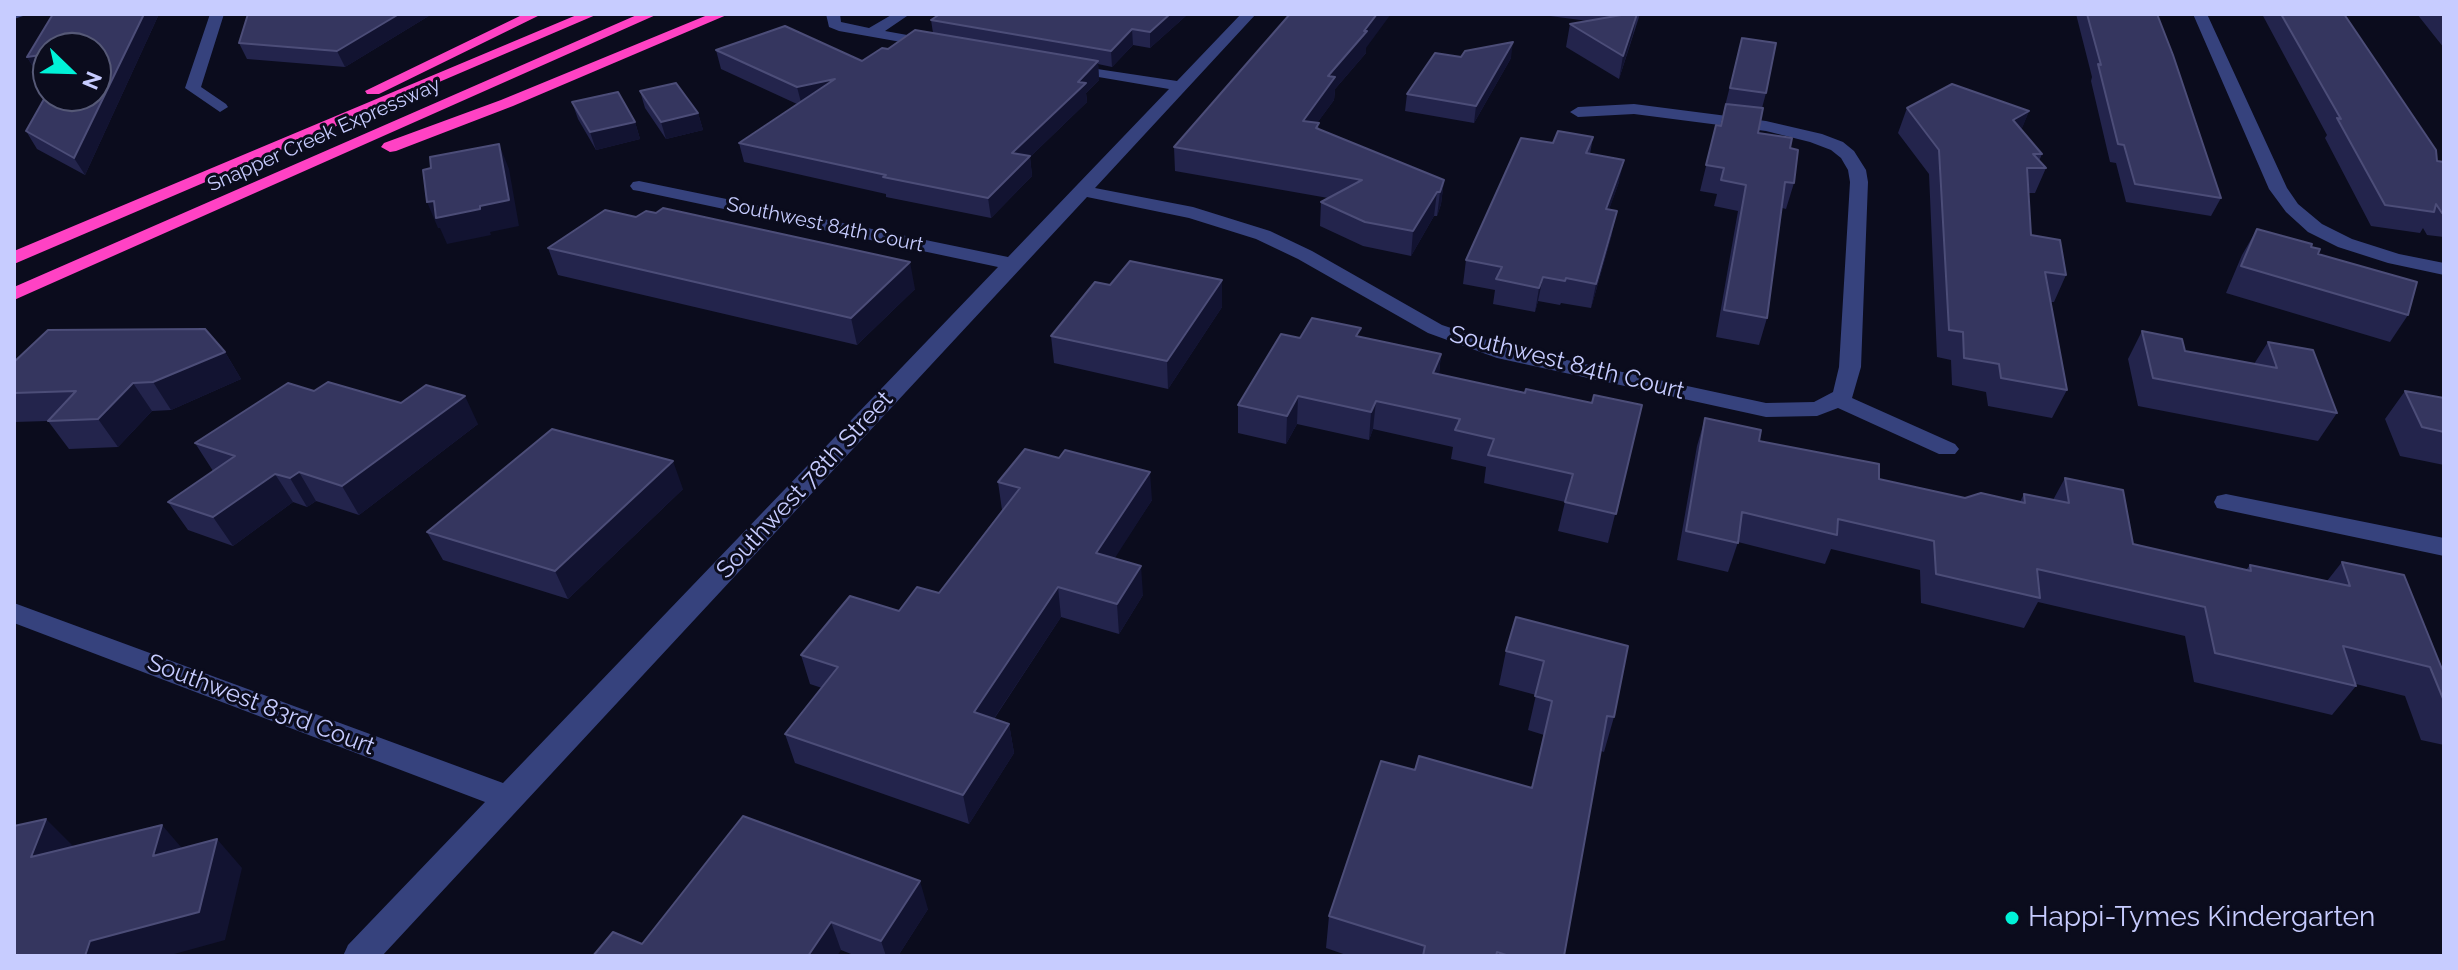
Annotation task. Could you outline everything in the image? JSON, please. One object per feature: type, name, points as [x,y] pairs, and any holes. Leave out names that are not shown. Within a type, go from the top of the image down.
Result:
[{"type":"highway","points":[[52,242],[535,14]]},
{"type":"highway","name":"Snapper Creek Expressway","points":[[14,258],[591,14]]},
{"type":"highway","name":"Snapper Creek Expressway","points":[[14,294],[651,14]]},
{"type":"highway","points":[[111,252],[507,103],[722,14]]},
{"type":"street","points":[[14,15],[22,14]]},
{"type":"street","points":[[217,14],[193,88],[220,107]]},
{"type":"street","points":[[833,14],[834,24],[953,47]]},
{"type":"street","points":[[871,33],[903,14]]},
{"type":"street","name":"Southwest 78th Street","points":[[360,956],[1249,14]]},
{"type":"street","points":[[2200,14],[2283,197],[2315,228],[2345,243],[2395,259],[2444,269]]},
{"type":"street","points":[[1056,65],[1181,86]]},
{"type":"street","points":[[1578,112],[1634,109],[1701,117],[1800,133],[1842,150],[1857,170],[1859,182],[1850,367],[1844,394],[1838,400],[1947,449]]},
{"type":"street","name":"Southwest 84th Court","points":[[639,186],[1011,264]]},
{"type":"street","name":"Southwest 84th Court","points":[[1082,191],[1193,213],[1254,232],[1305,255],[1435,329],[1505,353],[1757,409],[1802,411],[1817,409],[1838,400]]},
{"type":"street","points":[[2226,502],[2444,547]]},
{"type":"street","name":"Southwest 83rd Court","points":[[14,613],[508,798]]},
{"type":"building","points":[[53,14],[144,14],[112,80],[112,32],[42,32]]},
{"type":"building","points":[[248,14],[399,14],[337,51],[239,43]]},
{"type":"building","points":[[940,14],[1170,14],[1150,32],[1132,29],[1111,51],[931,20]]},
{"type":"building","points":[[1290,14],[1377,14],[1364,31],[1367,31],[1328,76],[1335,77],[1303,121],[1319,123],[1316,128],[1444,180],[1440,192],[1437,192],[1413,231],[1365,222],[1321,202],[1362,180],[1174,147]]},
{"type":"building","points":[[1637,14],[1623,56],[1570,24]]},
{"type":"building","points":[[2087,14],[2157,14],[2221,198],[2135,184],[2124,145],[2118,144]]},
{"type":"building","points":[[2281,14],[2344,14],[2436,150],[2437,161],[2444,162],[2444,214],[2436,204],[2434,212],[2385,205],[2337,118],[2341,119]]},
{"type":"building","points":[[785,26],[862,61],[882,48],[888,49],[915,30],[1098,61],[1078,82],[1086,83],[1012,153],[1030,156],[988,198],[739,143],[835,79],[797,87],[716,50]]},
{"type":"building","points":[[1742,38],[1776,43],[1766,93],[1730,88]]},
{"type":"building","points":[[1513,42],[1476,106],[1407,94],[1435,53],[1461,57],[1465,51]]},
{"type":"building","points":[[676,83],[698,113],[661,122],[640,91]]},
{"type":"building","points":[[1952,84],[2029,111],[2013,120],[2042,154],[2033,154],[2046,168],[2027,168],[2031,235],[2060,240],[2066,275],[2045,272],[2067,390],[2001,378],[1999,364],[1964,358],[1963,332],[1949,330],[1939,150],[1907,108]]},
{"type":"building","points":[[618,92],[635,122],[590,132],[572,102]]},
{"type":"building","points":[[1726,104],[1763,108],[1758,133],[1792,138],[1790,148],[1798,150],[1794,183],[1785,182],[1767,318],[1724,310],[1746,185],[1721,180],[1724,168],[1706,165],[1716,125],[1721,126]]},
{"type":"building","points":[[37,112],[96,112],[74,158],[26,131]]},
{"type":"building","points":[[1558,131],[1593,137],[1586,153],[1624,160],[1606,209],[1617,211],[1596,284],[1543,277],[1539,288],[1496,279],[1502,267],[1466,260],[1521,138],[1553,143]]},
{"type":"building","points":[[499,144],[509,200],[436,218],[434,201],[427,202],[423,170],[431,168],[430,157]]},
{"type":"building","points":[[663,208],[910,262],[851,318],[548,248],[605,210],[636,217],[646,211],[656,213]]},
{"type":"building","points":[[2257,229],[2312,244],[2311,247],[2320,249],[2318,254],[2417,282],[2408,315],[2241,266]]},
{"type":"building","points":[[1130,261],[1222,280],[1167,361],[1051,336],[1095,282],[1110,285]]},
{"type":"building","points":[[1312,318],[1361,328],[1356,336],[1441,354],[1433,373],[1525,393],[1526,389],[1592,403],[1594,395],[1642,405],[1616,514],[1565,502],[1573,474],[1488,455],[1494,439],[1455,430],[1460,419],[1376,401],[1371,412],[1298,396],[1287,416],[1238,405],[1281,334],[1300,338]]},
{"type":"building","points":[[205,329],[225,352],[153,382],[133,383],[98,419],[48,421],[76,391],[14,393],[14,362],[48,330]]},
{"type":"building","points":[[2142,331],[2182,339],[2185,351],[2277,368],[2268,342],[2313,350],[2337,413],[2153,378]]},
{"type":"building","points":[[328,382],[401,403],[426,385],[465,396],[342,486],[299,472],[290,478],[275,474],[213,517],[168,502],[235,456],[195,443],[288,383],[314,391]]},
{"type":"building","points":[[2405,391],[2444,398],[2444,432],[2422,427]]},
{"type":"building","points":[[1705,418],[1761,430],[1759,441],[1879,464],[1879,479],[1965,498],[1981,493],[2025,503],[2024,494],[2069,503],[2065,478],[2123,490],[2133,544],[2251,571],[2250,565],[2350,586],[2342,562],[2404,575],[2444,669],[2444,701],[2430,667],[2343,646],[2356,686],[2215,653],[2205,607],[2037,569],[2040,598],[1936,574],[1934,541],[1838,519],[1837,535],[1742,512],[1738,543],[1686,531]]},
{"type":"building","points":[[552,429],[673,461],[555,571],[427,532]]},
{"type":"building","points":[[1025,449],[1059,458],[1065,450],[1150,472],[1096,553],[1141,566],[1117,604],[1058,587],[974,712],[1009,724],[963,795],[785,734],[838,667],[801,655],[850,596],[899,611],[917,587],[939,593],[1020,488],[998,482]]},
{"type":"building","points":[[1516,617],[1628,646],[1614,717],[1607,716],[1564,956],[1509,956],[1497,952],[1496,956],[1423,956],[1425,946],[1329,916],[1381,761],[1415,770],[1419,756],[1532,788],[1552,701],[1535,696],[1544,661],[1506,651]]},
{"type":"building","points":[[743,816],[920,881],[881,941],[831,922],[808,956],[593,956],[613,932],[642,944]]},
{"type":"building","points":[[46,819],[31,857],[162,825],[153,856],[217,839],[199,912],[90,941],[85,956],[14,956],[14,826]]},
{"type":"place","name":"Happi-Tymes Kindergarten","points":[[2012,918]]}]
